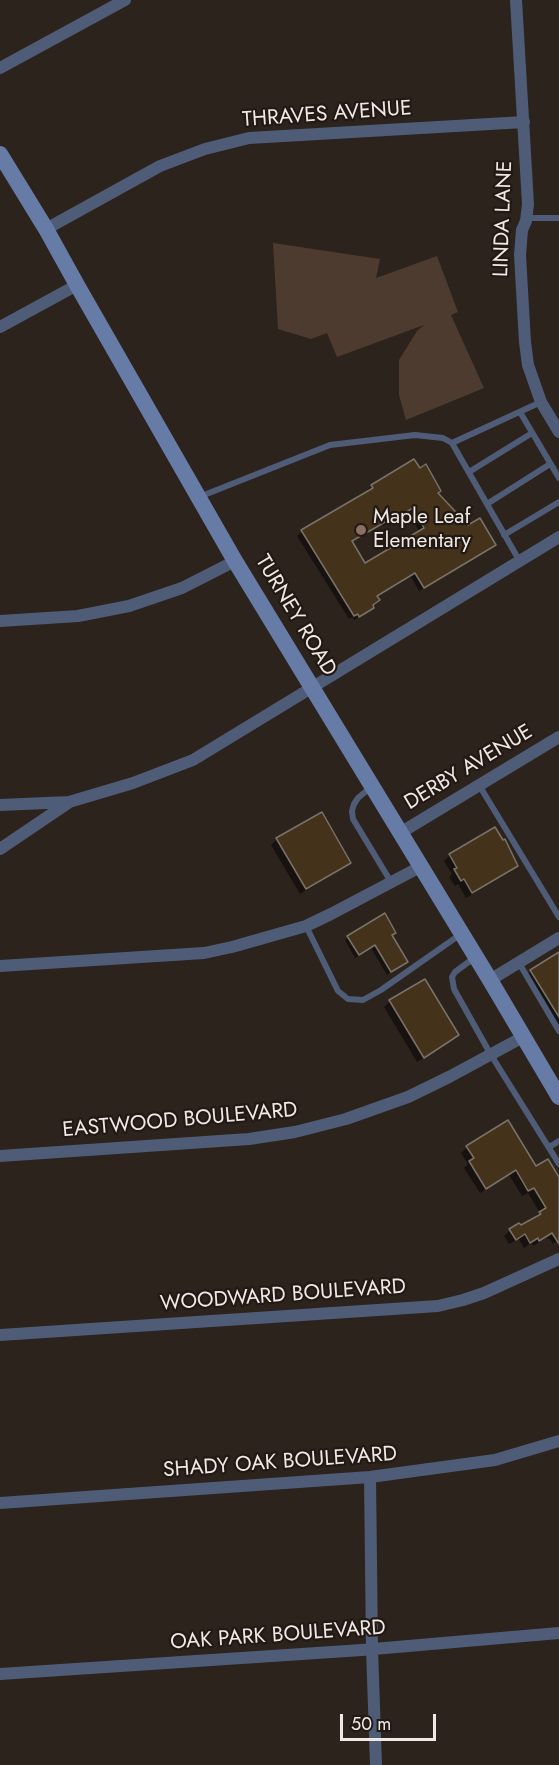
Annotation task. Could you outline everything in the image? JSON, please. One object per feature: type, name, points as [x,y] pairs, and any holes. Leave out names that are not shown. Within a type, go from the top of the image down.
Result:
[{"type":"main road","name":"TURNEY ROAD","points":[[0,153],[46,229],[235,561],[559,1097]]},
{"type":"street","points":[[0,68],[125,0]]},
{"type":"street","name":"LINDA LANE","points":[[516,0],[528,204],[522,230],[520,255],[525,342],[528,364],[541,402],[555,414],[559,432]]},
{"type":"street","name":"THRAVES AVENUE","points":[[46,229],[160,166],[205,149],[249,138],[524,122]]},
{"type":"street","points":[[0,327],[77,285]]},
{"type":"street","points":[[0,806],[69,802],[117,788],[193,760],[559,537]]},
{"type":"street","points":[[0,621],[78,616],[129,606],[182,588],[235,561]]},
{"type":"street","name":"DERBY AVENUE","points":[[400,832],[559,738]]},
{"type":"street","points":[[0,849],[69,802]]},
{"type":"street","points":[[0,966],[204,953],[252,942],[306,926],[420,867]]},
{"type":"street","points":[[490,980],[559,938]]},
{"type":"street","name":"EASTWOOD BOULEVARD","points":[[0,1156],[249,1138],[295,1132],[346,1119],[408,1097],[523,1037]]},
{"type":"street","name":"WOODWARD BOULEVARD","points":[[0,1335],[438,1305],[484,1293],[559,1259]]},
{"type":"street","name":"SHADY OAK BOULEVARD","points":[[0,1503],[370,1477],[495,1460],[559,1441]]},
{"type":"street","points":[[370,1477],[376,1765]]},
{"type":"street","name":"OAK PARK BOULEVARD","points":[[0,1674],[372,1649],[559,1633]]},
{"type":"lane","points":[[526,218],[559,218]]},
{"type":"lane","points":[[452,443],[541,402]]},
{"type":"lane","points":[[520,412],[559,478]]},
{"type":"lane","points":[[469,472],[532,433]]},
{"type":"lane","points":[[198,497],[330,445],[415,435],[443,438],[452,443],[519,560]]},
{"type":"lane","points":[[487,504],[550,464]]},
{"type":"lane","points":[[504,534],[559,502]]},
{"type":"lane","points":[[479,785],[559,917]]},
{"type":"lane","points":[[372,787],[354,804],[353,819],[391,882]]},
{"type":"lane","points":[[306,926],[338,991],[348,999],[363,1000],[462,934]]},
{"type":"lane","points":[[476,957],[455,972],[452,977],[453,984],[491,1055],[559,1164]]},
{"type":"lane","points":[[519,963],[559,1031]]},
{"type":"lane","points":[[549,1147],[559,1141]]},
{"type":"shaded area","points":[[273,243],[380,259],[376,278],[437,256],[458,312],[451,315],[484,388],[406,420],[399,395],[399,360],[417,331],[424,325],[337,357],[327,333],[311,339],[278,329]]},
{"type":"building","points":[[414,459],[420,468],[426,464],[441,491],[438,493],[468,525],[480,518],[496,545],[424,588],[415,573],[377,596],[380,600],[373,605],[374,608],[359,617],[358,614],[354,616],[301,530],[373,488],[371,485]],"holes":[[[413,508],[424,528],[365,563],[352,541]]]},
{"type":"building","points":[[322,812],[351,863],[306,889],[276,838]]},
{"type":"building","points":[[495,827],[503,840],[505,839],[518,866],[472,893],[464,879],[461,881],[449,854]]},
{"type":"building","points":[[385,913],[396,933],[392,935],[408,962],[391,972],[375,945],[359,955],[347,936]]},
{"type":"building","points":[[559,952],[559,1017],[530,970]]},
{"type":"building","points":[[425,979],[459,1035],[424,1058],[389,1000]]},
{"type":"building","points":[[508,1120],[536,1166],[548,1159],[559,1177],[559,1244],[552,1233],[539,1241],[538,1238],[530,1243],[525,1234],[516,1240],[509,1229],[541,1214],[539,1212],[546,1208],[534,1188],[528,1191],[516,1170],[486,1189],[469,1161],[474,1158],[466,1146]]},
{"type":"place","name":"Maple Leaf Elementary","points":[[361,530]]}]
